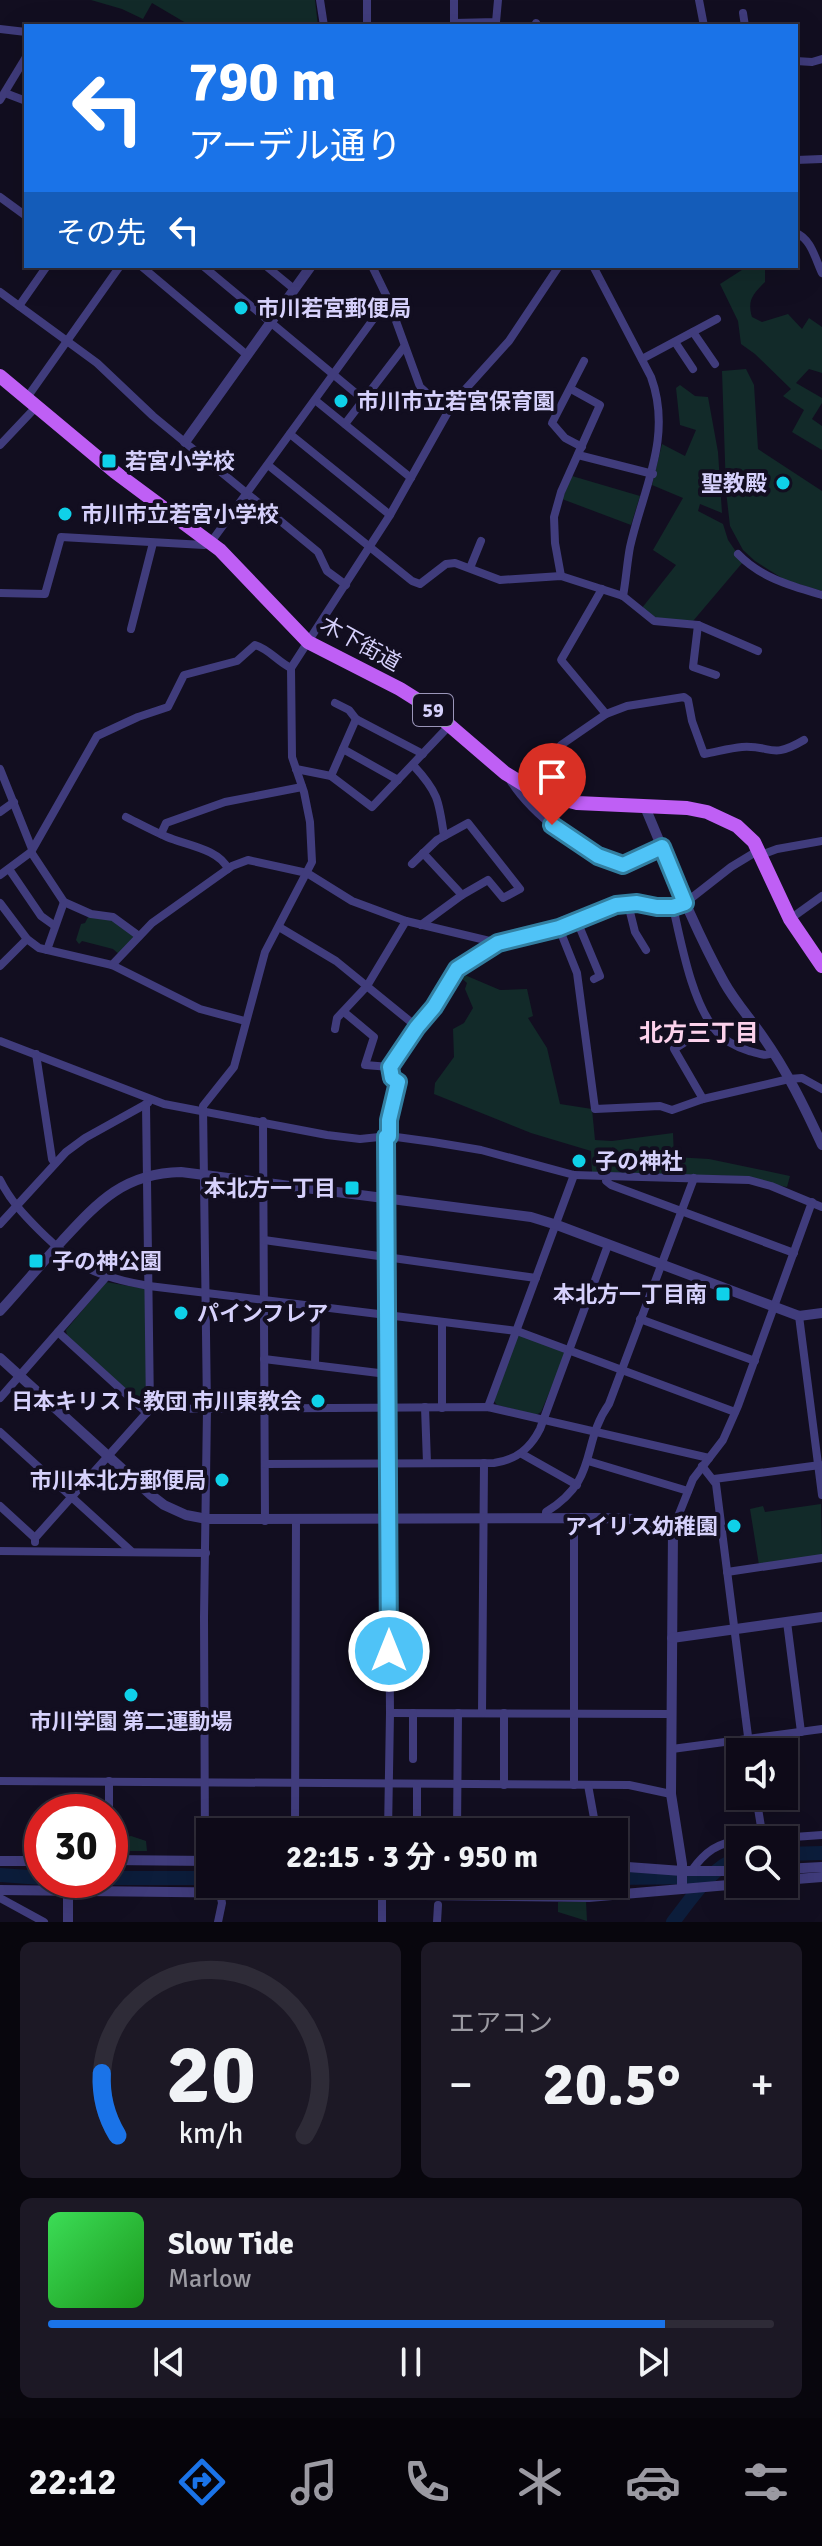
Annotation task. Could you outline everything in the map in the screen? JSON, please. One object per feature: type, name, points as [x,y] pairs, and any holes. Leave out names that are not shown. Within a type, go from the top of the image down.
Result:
[{"type":"main road","name":"木下街道","points":[[0,376],[115,472],[211,542],[308,642],[400,689],[451,724],[505,773],[536,792],[565,800],[687,808],[725,819],[746,833],[760,853],[790,919],[822,966]]},
{"type":"street","points":[[320,0],[324,24]]},
{"type":"street","points":[[367,0],[367,24]]},
{"type":"street","points":[[454,0],[454,24]]},
{"type":"street","points":[[468,24],[496,22],[498,0]]},
{"type":"street","points":[[699,0],[704,24]]},
{"type":"street","points":[[743,13],[745,24]]},
{"type":"street","points":[[0,29],[24,32]]},
{"type":"street","points":[[798,61],[822,59]]},
{"type":"street","points":[[24,60],[2,97],[24,101]]},
{"type":"street","points":[[798,160],[822,159]]},
{"type":"street","points":[[0,197],[24,211]]},
{"type":"street","points":[[798,234],[808,242],[822,273]]},
{"type":"street","points":[[19,306],[46,268]]},
{"type":"street","points":[[0,445],[119,268]]},
{"type":"street","points":[[143,268],[247,355]]},
{"type":"street","points":[[205,268],[364,400]]},
{"type":"street","points":[[268,268],[294,289]]},
{"type":"street","points":[[185,442],[310,268]]},
{"type":"street","points":[[373,268],[388,299],[420,387],[430,396],[453,403]]},
{"type":"street","points":[[594,268],[642,359],[656,390],[659,411],[659,445],[630,547],[623,596]]},
{"type":"street","points":[[205,1818],[207,1293],[203,1106],[234,1067],[265,952],[312,862],[310,822],[292,757],[291,668],[370,549],[453,403],[509,341],[557,269]]},
{"type":"street","points":[[0,292],[97,363],[125,392],[318,552],[327,571],[346,585]]},
{"type":"street","points":[[0,593],[45,594],[61,537],[204,545],[211,542],[388,299]]},
{"type":"street","points":[[642,359],[717,319]]},
{"type":"street","points":[[693,332],[715,364]]},
{"type":"street","points":[[675,342],[693,369]]},
{"type":"street","points":[[345,424],[404,347]]},
{"type":"street","points":[[584,361],[552,423],[580,451],[653,474]]},
{"type":"street","points":[[561,576],[554,517],[561,492],[600,405],[571,389]]},
{"type":"street","points":[[315,400],[411,478]]},
{"type":"street","points":[[290,434],[390,515]]},
{"type":"street","points":[[268,465],[412,581],[420,584],[446,564],[455,563],[500,580],[561,576],[623,596],[654,621],[698,625],[758,651]]},
{"type":"street","points":[[470,568],[481,541]]},
{"type":"street","points":[[131,629],[153,543]]},
{"type":"street","points":[[738,554],[775,581],[822,595]]},
{"type":"street","points":[[602,589],[561,660],[606,714]]},
{"type":"street","points":[[698,625],[693,667],[716,675]]},
{"type":"street","points":[[0,875],[32,850],[97,736],[168,707],[184,675],[237,661],[255,645],[291,668]]},
{"type":"street","points":[[561,745],[606,714],[627,706],[684,697],[688,700],[704,754],[744,747],[787,751],[804,740]]},
{"type":"street","points":[[335,703],[349,710],[356,719],[423,754]]},
{"type":"street","points":[[331,776],[356,719]]},
{"type":"street","points":[[296,769],[331,776],[372,807],[451,724]]},
{"type":"street","points":[[343,749],[398,780]]},
{"type":"street","points":[[413,765],[431,785],[439,800],[444,836]]},
{"type":"street","points":[[0,769],[32,850],[64,902],[89,913],[113,917],[139,936]]},
{"type":"street","points":[[505,773],[520,797],[552,825],[598,856],[623,865],[662,847]]},
{"type":"street","points":[[161,834],[166,823],[225,802],[302,787]]},
{"type":"street","points":[[0,812],[14,802]]},
{"type":"street","points":[[645,807],[685,903],[733,997],[789,1079],[822,1145]]},
{"type":"street","points":[[126,817],[210,852],[226,863],[228,869]]},
{"type":"street","points":[[412,864],[444,836],[468,823],[520,889],[503,898],[488,880],[421,925]]},
{"type":"street","points":[[388,1818],[390,1713],[385,1198],[387,1137],[398,1082],[392,1078],[390,1067],[434,1007],[457,969],[498,943],[559,928],[616,905],[673,907],[685,903],[731,867],[760,853],[822,841]]},
{"type":"street","points":[[423,853],[462,895]]},
{"type":"street","points":[[112,965],[152,923],[228,869],[248,860],[307,873],[352,901],[406,921],[498,943]]},
{"type":"street","points":[[9,869],[41,916],[55,926]]},
{"type":"street","points":[[790,919],[822,896]]},
{"type":"street","points":[[47,950],[64,902]]},
{"type":"street","points":[[0,903],[27,939],[39,948],[112,965],[200,1009],[245,1021]]},
{"type":"street","points":[[628,904],[635,932],[646,950]]},
{"type":"street","points":[[673,907],[682,950],[703,1012],[717,1033],[736,1046],[766,1056],[773,1053]]},
{"type":"street","points":[[335,1029],[337,1018],[367,986],[406,921]]},
{"type":"street","points":[[577,921],[600,976],[594,979]]},
{"type":"street","points":[[279,927],[324,953],[417,1027]]},
{"type":"street","points":[[559,928],[577,973],[595,1109],[660,1106],[672,1110],[703,1099],[789,1079],[802,1078],[822,1089]]},
{"type":"street","points":[[0,966],[27,939]]},
{"type":"street","points":[[344,1012],[374,1037],[365,1065],[390,1067]]},
{"type":"street","points":[[703,1099],[674,1049],[712,1025]]},
{"type":"street","points":[[0,1041],[148,1101],[327,1135],[360,1139],[387,1137],[481,1150],[574,1175],[749,1180],[822,1207]]},
{"type":"street","points":[[36,1054],[55,1163]]},
{"type":"street","points":[[0,1224],[55,1163],[85,1138],[148,1101]]},
{"type":"street","points":[[35,1538],[149,1411],[148,1101]]},
{"type":"street","points":[[263,1121],[265,1521]]},
{"type":"street","points":[[0,1311],[105,1197],[127,1183],[148,1175],[169,1172],[205,1174],[531,1217],[799,1316],[822,1313]]},
{"type":"street","points":[[488,1407],[574,1175]]},
{"type":"street","points":[[606,1176],[606,1181],[611,1185],[794,1253]]},
{"type":"street","points":[[546,1518],[546,1512],[565,1500],[577,1485],[588,1461],[598,1421],[609,1404],[694,1178]]},
{"type":"street","points":[[0,1180],[15,1207],[57,1247],[84,1268],[106,1277],[149,1286],[316,1308],[517,1331],[735,1412]]},
{"type":"street","points":[[685,1888],[689,1870],[671,1794],[673,1529],[688,1491],[702,1466],[723,1440],[735,1412],[812,1202]]},
{"type":"street","points":[[264,1240],[536,1278]]},
{"type":"street","points":[[265,1464],[484,1463],[507,1461],[522,1454],[534,1440],[543,1421],[608,1245]]},
{"type":"street","points":[[0,1398],[106,1277]]},
{"type":"street","points":[[315,1365],[316,1308]]},
{"type":"street","points":[[799,1316],[822,1495]]},
{"type":"street","points":[[640,1319],[755,1361]]},
{"type":"street","points":[[442,1324],[442,1408]]},
{"type":"street","points":[[58,1332],[149,1411],[264,1407],[488,1407],[709,1458]]},
{"type":"street","points":[[0,1358],[164,1505],[186,1515],[265,1521],[634,1519],[673,1529]]},
{"type":"street","points":[[264,1359],[387,1374]]},
{"type":"street","points":[[425,1407],[427,1463]]},
{"type":"street","points":[[0,1432],[131,1552]]},
{"type":"street","points":[[522,1454],[577,1485]]},
{"type":"street","points":[[588,1461],[688,1491]]},
{"type":"street","points":[[482,1713],[484,1463]]},
{"type":"street","points":[[714,1479],[820,1465]]},
{"type":"street","points":[[702,1466],[714,1479],[748,1738]]},
{"type":"street","points":[[0,1506],[35,1538],[36,1551]]},
{"type":"street","points":[[574,1518],[574,1785]]},
{"type":"street","points":[[295,1818],[296,1520]]},
{"type":"street","points":[[0,1551],[206,1553]]},
{"type":"street","points":[[727,1572],[822,1558]]},
{"type":"street","points":[[672,1638],[822,1617]]},
{"type":"street","points":[[787,1622],[801,1732]]},
{"type":"street","points":[[390,1713],[671,1714]]},
{"type":"street","points":[[413,1713],[413,1759]]},
{"type":"street","points":[[457,1818],[458,1713]]},
{"type":"street","points":[[504,1713],[504,1785]]},
{"type":"street","points":[[756,1738],[822,1729]]},
{"type":"street","points":[[672,1749],[726,1742]]},
{"type":"street","points":[[0,1781],[629,1785],[671,1794]]},
{"type":"street","points":[[109,1781],[109,1794]]},
{"type":"street","points":[[417,1784],[417,1818]]},
{"type":"street","points":[[588,1785],[594,1818]]},
{"type":"street","points":[[798,1837],[822,1835]]},
{"type":"street","points":[[689,1870],[714,1847],[726,1842]]},
{"type":"street","points":[[128,1859],[196,1856]]},
{"type":"street","points":[[1,1861],[24,1861]]},
{"type":"street","points":[[628,1867],[726,1871]]},
{"type":"street","points":[[798,1868],[822,1867]]},
{"type":"street","points":[[798,1879],[822,1877]]},
{"type":"street","points":[[628,1893],[726,1885]]},
{"type":"street","points":[[128,1888],[196,1889]]},
{"type":"street","points":[[0,1890],[24,1889]]},
{"type":"street","points":[[0,1898],[44,1922]]},
{"type":"street","points":[[68,1898],[68,1922]]},
{"type":"street","points":[[218,1922],[222,1898]]},
{"type":"street","points":[[382,1898],[382,1922]]},
{"type":"street","points":[[437,1922],[438,1905]]},
{"type":"green space","points":[[91,0],[315,0],[318,24],[188,24],[152,3],[143,19]]},
{"type":"green space","points":[[745,268],[765,268],[765,282],[751,302],[752,317],[762,322],[788,314],[802,329],[809,318],[822,327],[822,373],[809,369],[796,383],[822,398],[812,419],[822,426],[822,450],[792,432],[804,410],[783,396],[791,389],[741,344],[738,321],[720,284]]},
{"type":"green space","points":[[746,369],[754,385],[758,449],[822,491],[822,591],[785,580],[755,561],[743,550],[730,526],[722,371]]},
{"type":"green space","points":[[680,385],[695,396],[708,397],[718,452],[722,513],[700,504],[698,511],[723,524],[728,540],[743,562],[693,621],[655,619],[642,608],[676,565],[653,550],[683,498],[652,485],[662,444],[685,456],[696,430],[680,425],[676,388]]},
{"type":"green space","points":[[572,476],[640,496],[631,525],[562,499]]},
{"type":"green space","points":[[89,915],[113,919],[136,936],[120,955],[113,949],[82,941],[79,944],[76,940],[81,924]]},
{"type":"green space","points":[[460,973],[500,990],[527,989],[533,1016],[528,1018],[547,1048],[560,1104],[592,1109],[595,1140],[612,1141],[673,1133],[674,1157],[709,1159],[790,1176],[787,1187],[731,1176],[592,1172],[591,1151],[531,1133],[434,1094],[435,1083],[454,1057],[453,1029],[464,1023],[473,1008],[465,989],[467,983],[459,976]]},
{"type":"green space","points":[[106,1282],[146,1289],[147,1407],[144,1409],[67,1335],[66,1330]]},
{"type":"green space","points":[[518,1334],[564,1351],[565,1355],[541,1412],[536,1415],[497,1405],[494,1401]]},
{"type":"green space","points":[[821,1504],[822,1556],[759,1565],[750,1509],[763,1506],[765,1512]]},
{"type":"green space","points":[[128,1836],[146,1841],[147,1851],[128,1851]]},
{"type":"green space","points":[[586,1901],[587,1921],[558,1912],[558,1902]]},
{"type":"waterway","points":[[798,1854],[822,1853]]},
{"type":"waterway","points":[[673,1922],[711,1876],[726,1864]]},
{"type":"waterway","points":[[0,1875],[24,1877]]},
{"type":"waterway","points":[[628,1878],[709,1877]]},
{"type":"waterway","points":[[128,1878],[196,1878]]},
{"type":"place","name":"市川若宮郵便局","points":[[241,308]]},
{"type":"place","name":"市川市立若宮保育園","points":[[341,401]]},
{"type":"place","name":"若宮小学校","points":[[109,461]]},
{"type":"place","name":"聖教殿","points":[[783,483]]},
{"type":"place","name":"市川市立若宮小学校","points":[[65,514]]},
{"type":"place","name":"子の神社","points":[[579,1161]]},
{"type":"place","name":"本北方一丁目","points":[[352,1188]]},
{"type":"place","name":"子の神公園","points":[[36,1261]]},
{"type":"place","name":"本北方一丁目南","points":[[723,1294]]},
{"type":"place","name":"パインフレア","points":[[181,1313]]},
{"type":"place","name":"日本キリスト教団 市川東教会","points":[[318,1401]]},
{"type":"place","name":"市川本北方郵便局","points":[[222,1480]]},
{"type":"place","name":"アイリス幼稚園","points":[[734,1526]]},
{"type":"place","name":"市川学園 第二運動場","points":[[131,1695]]},
{"type":"district","name":"北方三丁目","points":[[699,1033]]},
{"type":"route","points":[[389,1651],[385,1198],[386,1137],[389,1136],[389,1120],[398,1082],[392,1078],[390,1067],[434,1007],[457,969],[498,943],[559,928],[616,905],[637,903],[673,907],[685,903],[662,847],[623,865],[598,856],[552,825]]}]
